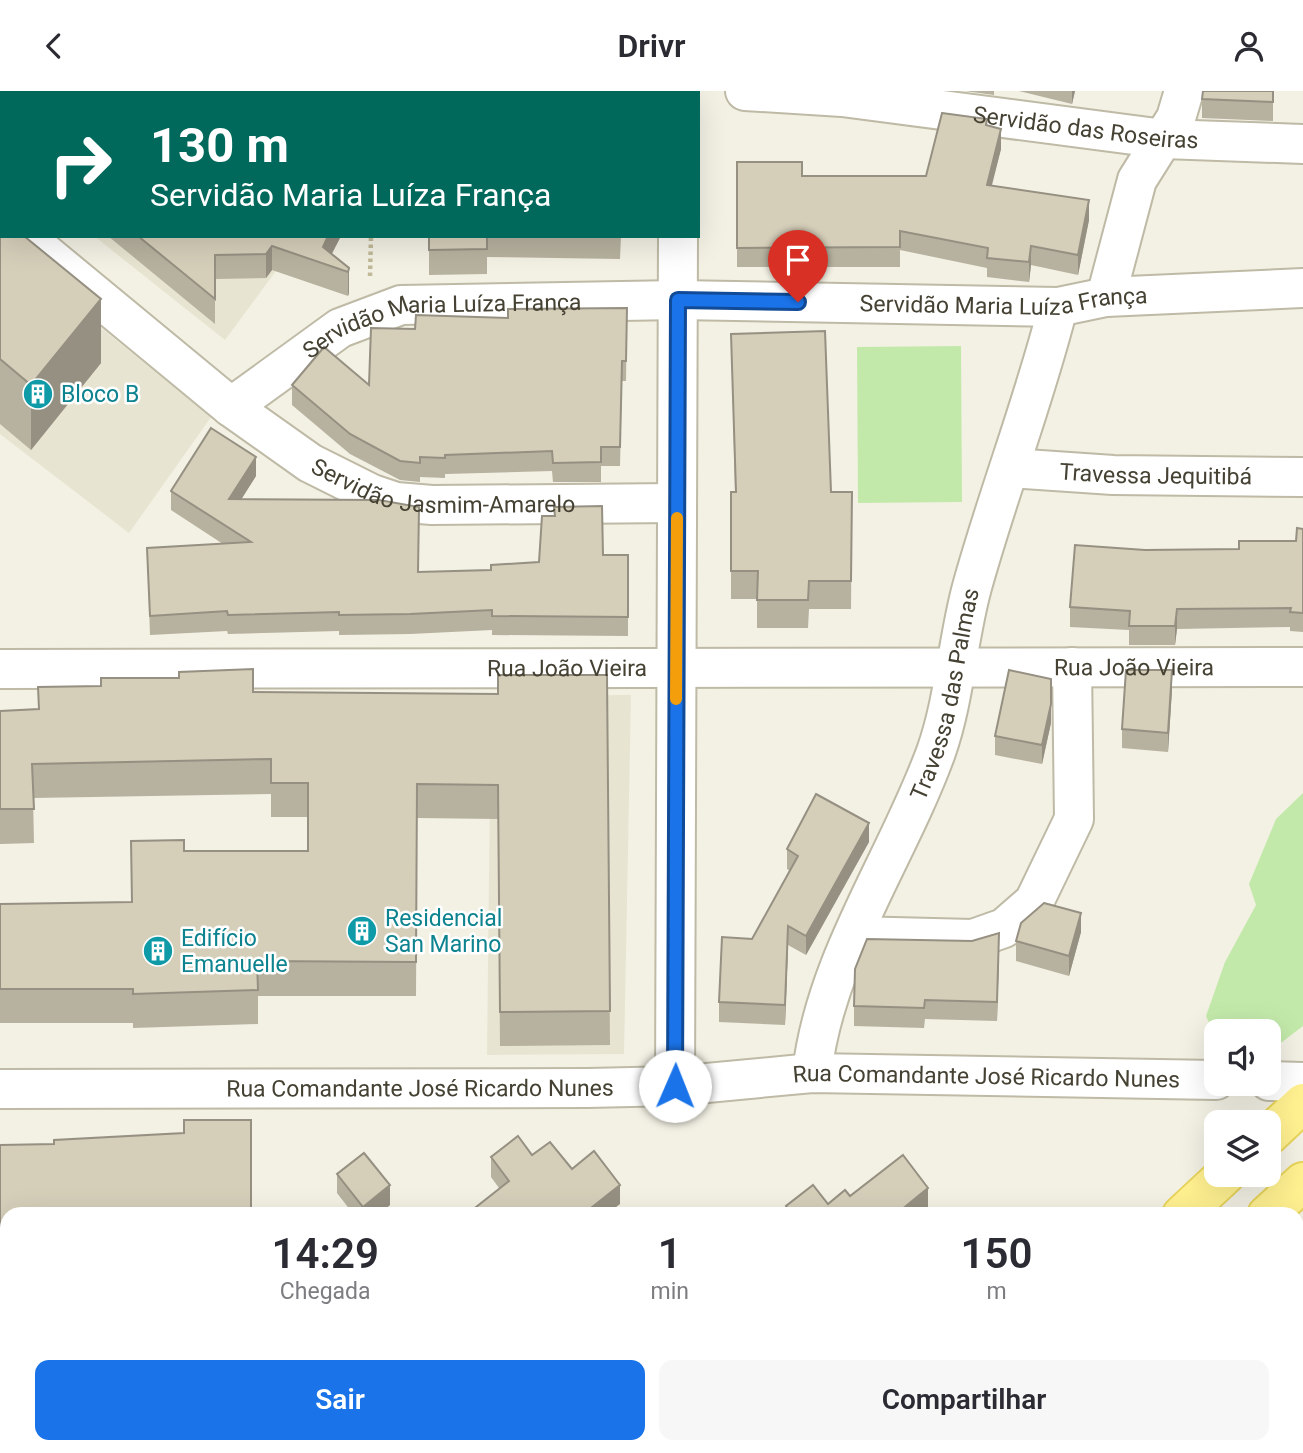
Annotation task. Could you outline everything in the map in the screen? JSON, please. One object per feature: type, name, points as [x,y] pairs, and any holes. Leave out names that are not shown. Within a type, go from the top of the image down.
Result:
[{"type":"main road","points":[[1281,1124],[1303,1103]]},
{"type":"main road","points":[[1276,1207],[1303,1182]]},
{"type":"main road","points":[[1191,1207],[1212,1187]]},
{"type":"street","name":"Servidão das Roseiras","points":[[745,91],[842,97],[1164,139],[1303,144]]},
{"type":"street","points":[[1106,297],[1133,192],[1177,118],[1184,91]]},
{"type":"street","name":"Servidão Jasmim-Amarelo","points":[[26,238],[231,407],[310,463],[372,494],[396,502],[432,505],[677,503]]},
{"type":"street","points":[[675,1086],[678,238]]},
{"type":"street","name":"Servidão Maria Luíza França","points":[[231,407],[340,328],[401,305],[678,300],[1058,307],[1106,297],[1303,289]]},
{"type":"street","name":"Travessa das Palmas","points":[[811,1073],[830,994],[853,936],[922,788],[947,718],[957,667],[959,638],[973,583],[1011,468],[1058,307]]},
{"type":"street","name":"Travessa Jequitibá","points":[[1011,468],[1114,475],[1303,477]]},
{"type":"street","points":[[853,936],[973,939],[1004,927],[1034,902],[1074,819],[1072,667]]},
{"type":"street","name":"Rua João Vieira","points":[[0,669],[1303,667]]},
{"type":"street","name":"Rua Comandante José Ricardo Nunes","points":[[0,1089],[675,1086],[811,1073],[1204,1080]]},
{"type":"street","points":[[1281,1081],[1303,1082]]},
{"type":"shaded area","points":[[97,238],[294,238],[298,241],[225,340]]},
{"type":"shaded area","points":[[0,246],[211,417],[129,533],[0,434]]},
{"type":"shaded area","points":[[631,695],[624,1054],[487,1055],[491,696]]},
{"type":"green space","points":[[961,346],[962,502],[858,503],[857,347]]},
{"type":"green space","points":[[1303,793],[1303,1026],[1281,1043],[1281,1019],[1207,1019],[1206,1016],[1225,962],[1256,905],[1249,884],[1276,819]]},
{"type":"building","points":[[1203,91],[1273,91],[1273,102],[1202,99]]},
{"type":"building","points":[[942,113],[987,119],[986,125],[1001,129],[987,185],[1089,200],[1078,255],[1031,246],[1029,262],[987,258],[988,248],[900,231],[900,247],[737,248],[737,162],[802,162],[802,176],[926,176]]},
{"type":"building","points":[[0,238],[26,238],[101,299],[31,385],[0,359]]},
{"type":"building","points":[[140,238],[327,238],[323,247],[349,268],[348,272],[272,246],[266,254],[215,255],[215,299]]},
{"type":"building","points":[[429,238],[487,238],[487,249],[429,250]]},
{"type":"building","points":[[627,308],[626,361],[622,361],[620,447],[601,447],[601,462],[553,463],[552,451],[445,455],[445,458],[420,457],[420,463],[400,461],[350,434],[292,385],[324,347],[369,385],[371,328],[415,329],[416,315],[508,318],[508,309]]},
{"type":"building","points":[[825,331],[831,492],[852,492],[851,581],[809,581],[808,600],[757,600],[758,571],[731,571],[731,492],[736,492],[731,334]]},
{"type":"building","points":[[211,428],[256,457],[229,499],[379,500],[419,507],[418,572],[491,570],[491,565],[539,562],[542,516],[555,516],[554,507],[602,506],[603,555],[628,555],[628,617],[492,616],[492,610],[339,615],[339,612],[228,615],[227,611],[150,616],[147,548],[251,542],[171,491]]},
{"type":"building","points":[[1297,528],[1303,529],[1303,613],[1290,612],[1291,608],[1177,609],[1175,626],[1129,626],[1130,611],[1070,607],[1075,545],[1145,550],[1239,549],[1239,541],[1296,541]]},
{"type":"building","points":[[253,669],[253,692],[498,694],[498,675],[607,675],[610,1011],[500,1012],[498,785],[417,784],[416,962],[257,961],[258,990],[133,994],[133,989],[0,989],[0,904],[132,902],[131,841],[184,840],[184,851],[308,851],[308,783],[271,783],[271,759],[32,764],[34,809],[0,809],[0,711],[39,709],[38,687],[101,686],[101,678],[179,678],[179,672]]},
{"type":"building","points":[[1009,670],[1051,679],[1051,704],[1042,745],[995,736]]},
{"type":"building","points":[[1126,670],[1172,670],[1168,733],[1122,729]]},
{"type":"building","points":[[816,794],[869,823],[806,936],[788,926],[785,1005],[719,1002],[722,937],[752,939],[798,856],[787,849]]},
{"type":"building","points":[[1044,903],[1081,913],[1069,956],[1016,941],[1021,923]]},
{"type":"building","points":[[999,933],[997,1002],[925,1000],[924,1008],[854,1006],[855,969],[867,939],[972,941]]},
{"type":"building","points":[[184,1120],[251,1120],[251,1207],[0,1207],[0,1145],[54,1144],[54,1140],[184,1133]]},
{"type":"building","points":[[518,1136],[532,1155],[550,1142],[572,1169],[594,1151],[620,1185],[592,1207],[476,1207],[509,1181],[491,1157]]},
{"type":"building","points":[[364,1153],[390,1185],[363,1207],[337,1174]]},
{"type":"building","points":[[903,1155],[928,1188],[905,1207],[786,1206],[813,1185],[828,1204],[845,1190],[850,1196]]},
{"type":"slow traffic","points":[[676,699],[677,518]]},
{"type":"place","name":"Bloco B","points":[[38,394]]},
{"type":"place","name":"Residencial San Marino","points":[[362,931]]},
{"type":"place","name":"Edifício Emanuelle","points":[[158,951]]},
{"type":"route","points":[[675,1086],[678,300],[798,302]]}]
